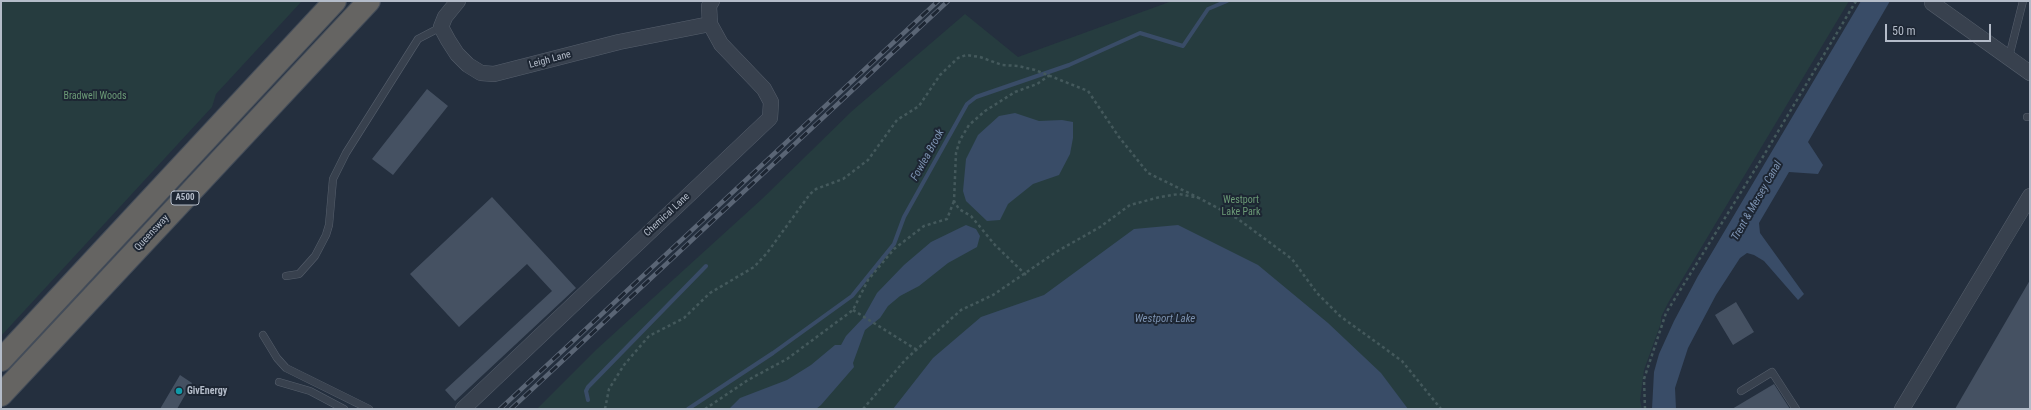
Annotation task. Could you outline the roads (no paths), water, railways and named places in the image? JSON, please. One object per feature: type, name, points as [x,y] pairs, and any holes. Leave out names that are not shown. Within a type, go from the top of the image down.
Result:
[{"type":"highway","name":"A500","points":[[1,360],[335,1]]},
{"type":"highway","name":"Queensway","points":[[1,395],[369,1]]},
{"type":"street","points":[[441,27],[445,17],[458,1]]},
{"type":"street","name":"Chemical Lane","points":[[463,409],[770,118],[771,102],[764,88],[721,44],[710,24],[709,6],[712,1]]},
{"type":"street","points":[[1932,2],[2030,73]]},
{"type":"street","name":"Leigh Lane","points":[[441,27],[457,54],[468,65],[482,73],[494,74],[619,42],[710,24]]},
{"type":"street","points":[[1902,409],[2030,196]]},
{"type":"lane","points":[[2008,57],[2023,1]]},
{"type":"lane","points":[[286,276],[299,274],[315,256],[326,236],[329,225],[333,180],[346,154],[418,39],[441,27]]},
{"type":"lane","points":[[262,335],[277,358],[286,368],[369,409]]},
{"type":"lane","points":[[1741,391],[1772,372],[1796,409]]},
{"type":"lane","points":[[279,382],[310,391],[344,409]]},
{"type":"water","name":"Trent & Mersey Canal","points":[[1861,1],[1890,1],[1808,142],[1823,165],[1818,174],[1789,172],[1759,223],[1760,233],[1804,294],[1798,300],[1764,261],[1754,255],[1747,253],[1740,258],[1716,295],[1688,348],[1675,388],[1676,409],[1652,409],[1654,372],[1659,354],[1674,321],[1698,276]]},
{"type":"water","points":[[1015,113],[1039,121],[1062,120],[1073,122],[1073,138],[1070,154],[1059,175],[1033,184],[1008,204],[1000,220],[987,221],[966,201],[963,191],[966,159],[978,135],[999,116]]},
{"type":"water","points":[[966,225],[976,229],[980,236],[977,247],[948,263],[919,286],[900,296],[888,306],[880,318],[865,330],[853,363],[854,367],[816,409],[729,409],[740,398],[787,380],[811,365],[835,345],[841,345],[846,336],[863,318],[877,293],[904,265],[931,242]]},
{"type":"water","name":"Westport Lake","points":[[1178,225],[1258,265],[1328,323],[1381,373],[1408,409],[893,409],[933,358],[981,317],[1044,295],[1134,229]]},
{"type":"waterway","name":"Fowlea Brook","points":[[688,409],[773,353],[852,296],[894,244],[904,217],[967,104],[976,97],[1069,65],[1140,33],[1183,46],[1208,9],[1227,1]]},
{"type":"waterway","points":[[588,400],[586,391],[588,387],[706,266]]},
{"type":"railway","points":[[500,409],[938,1]]},
{"type":"railway","points":[[511,409],[948,1]]},
{"type":"place","name":"GivEnergy","points":[[179,391]]},
{"type":"park label","name":"Bradwell Woods","points":[[95,96]]},
{"type":"park label","name":"Westport Lake Park","points":[[1241,206]]}]
